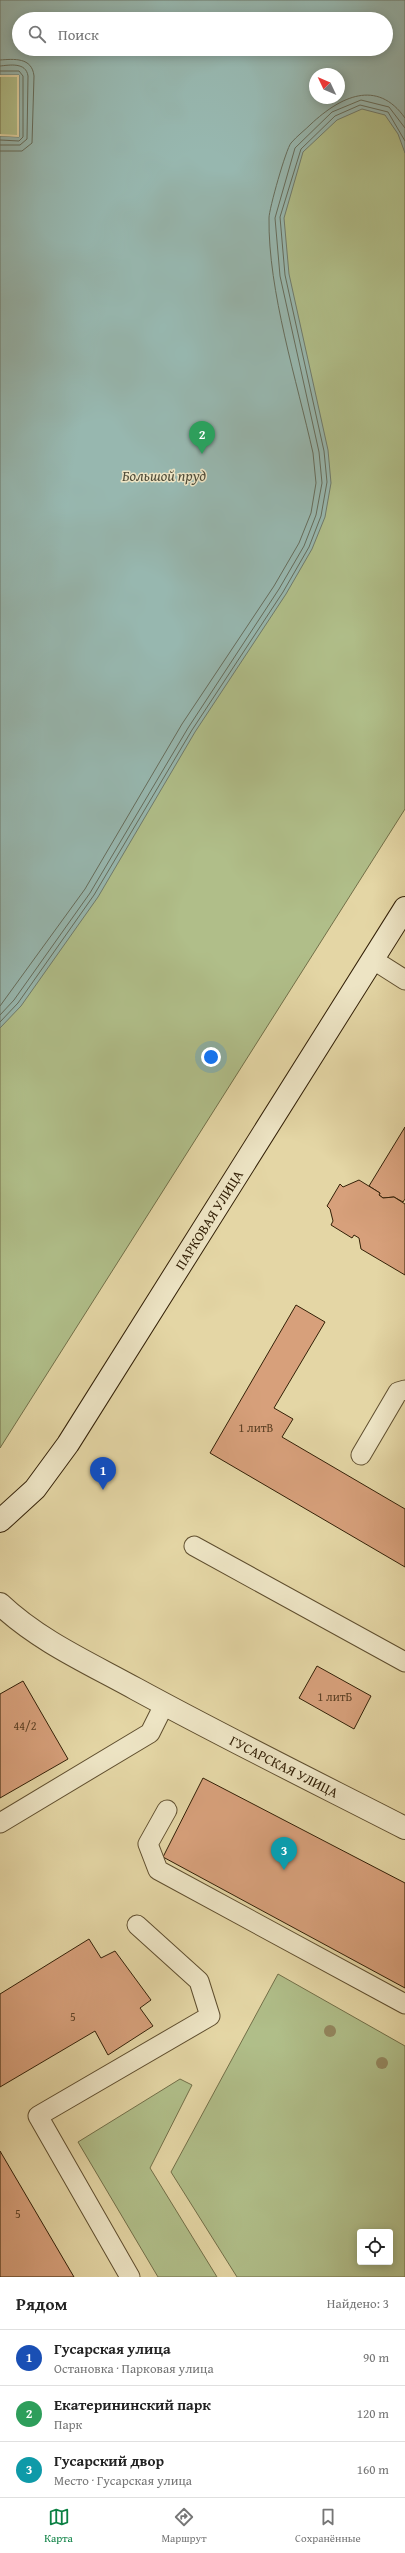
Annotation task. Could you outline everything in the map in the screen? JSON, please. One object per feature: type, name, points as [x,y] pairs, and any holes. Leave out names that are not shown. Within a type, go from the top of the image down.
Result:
[{"type":"main road","name":"ПАРКОВАЯ УЛИЦА","points":[[0,1521],[35,1489],[68,1444],[405,908]]},
{"type":"main road","name":"ГУСАРСКАЯ УЛИЦА","points":[[0,1604],[14,1617],[47,1641],[164,1705],[405,1828]]},
{"type":"lane","points":[[372,959],[405,980]]},
{"type":"lane","points":[[361,1455],[398,1392],[405,1390]]},
{"type":"lane","points":[[194,1546],[405,1662]]},
{"type":"lane","points":[[0,1823],[150,1733],[164,1705]]},
{"type":"lane","points":[[168,1810],[148,1844],[158,1870],[405,2004]]},
{"type":"lane","points":[[130,2277],[38,2116],[210,2016],[199,1981],[137,1925]]},
{"type":"green space","points":[[0,0],[405,0],[405,809],[0,1448]]},
{"type":"green space","points":[[278,1974],[405,2046],[405,2277],[237,2277],[171,2172]]},
{"type":"green space","points":[[180,2079],[192,2085],[150,2168],[217,2277],[158,2277],[78,2142]]},
{"type":"water","name":"Большой пруд","points":[[0,0],[405,0],[405,153],[398,134],[385,115],[362,109],[337,120],[303,152],[284,218],[289,274],[328,450],[331,483],[325,517],[312,549],[286,594],[195,732],[98,897],[21,1006],[0,1028],[0,136],[19,137],[19,75],[0,75]]},
{"type":"pier","points":[[0,75],[19,75],[19,137],[0,136],[0,134],[17,135],[17,77],[0,77]]},
{"type":"building","points":[[405,1127],[405,1199],[403,1202],[394,1197],[383,1198],[379,1195],[380,1193],[369,1186]]},
{"type":"building","points":[[359,1180],[380,1193],[379,1195],[383,1198],[394,1197],[405,1204],[405,1275],[361,1249],[359,1238],[354,1235],[352,1238],[331,1225],[333,1221],[330,1209],[327,1206],[340,1184],[343,1187]]},
{"type":"building","points":[[296,1305],[325,1322],[274,1408],[293,1419],[282,1437],[405,1509],[405,1567],[210,1453]]},
{"type":"building","points":[[317,1666],[371,1696],[354,1729],[299,1698]]},
{"type":"building","points":[[23,1681],[68,1759],[0,1798],[0,1694]]},
{"type":"building","points":[[203,1778],[405,1883],[405,1988],[163,1857]]},
{"type":"building","points":[[89,1939],[101,1958],[115,1951],[151,2000],[140,2008],[153,2026],[108,2055],[95,2031],[0,2087],[0,1994]]},
{"type":"building","points":[[0,2151],[74,2277],[0,2277]]},
{"type":"place","name":"Екатерининский парк","points":[[202,454]]},
{"type":"place","name":"Гусарская улица","points":[[103,1490]]},
{"type":"place","name":"Гусарский двор","points":[[284,1870]]}]
